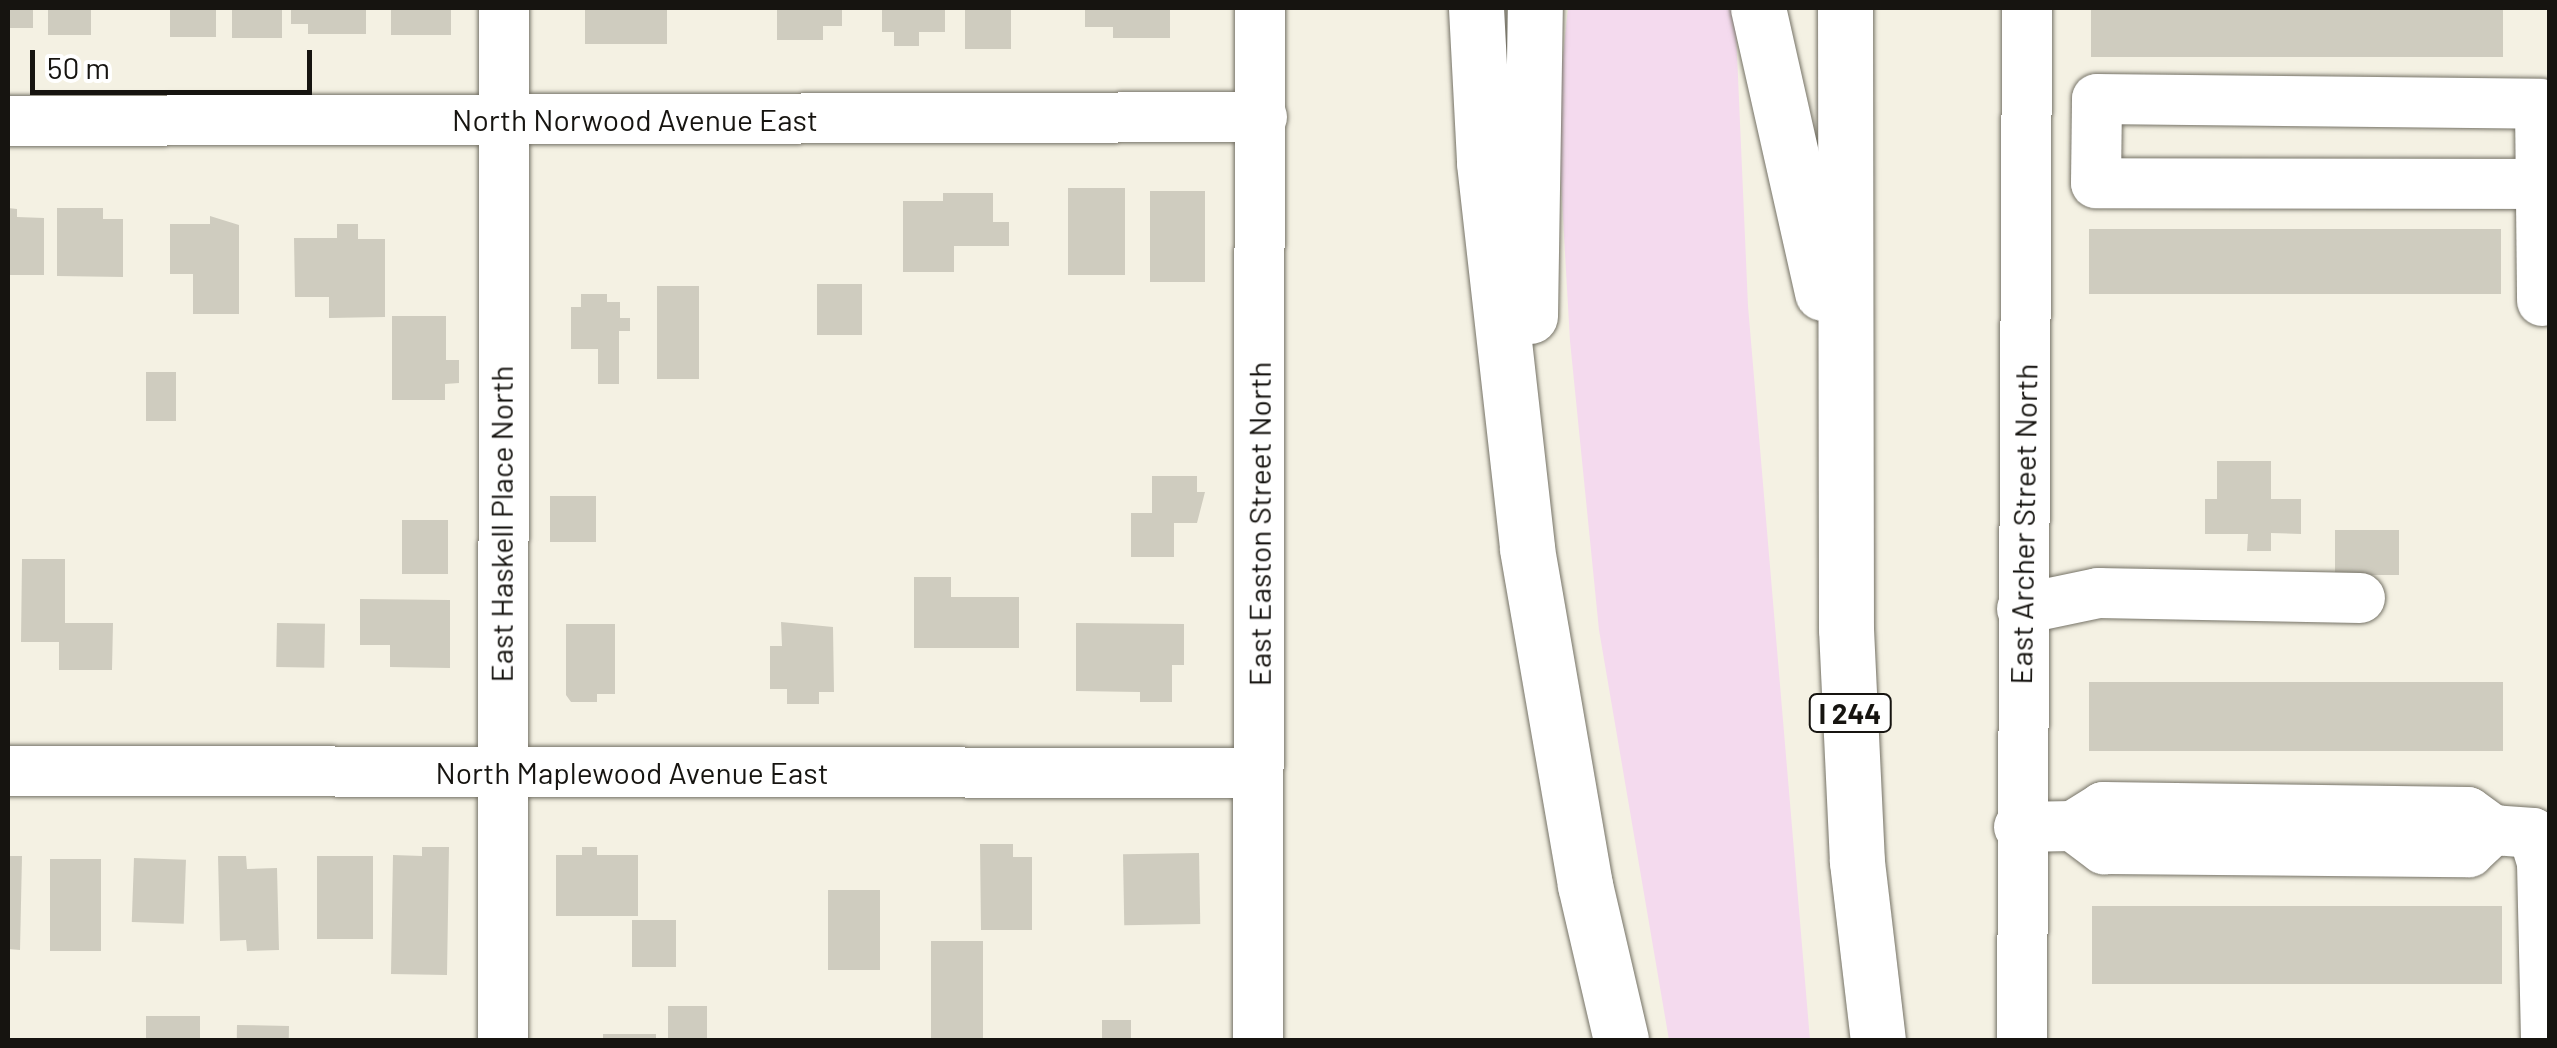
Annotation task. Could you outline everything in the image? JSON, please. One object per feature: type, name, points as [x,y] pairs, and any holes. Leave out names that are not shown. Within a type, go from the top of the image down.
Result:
[{"type":"highway","points":[[1476,8],[1486,183],[1527,549],[1585,885],[1621,1040]]},
{"type":"highway","points":[[1527,549],[1536,8]]},
{"type":"highway","points":[[1758,8],[1842,384]]},
{"type":"highway","name":"I 244","points":[[1845,8],[1842,384],[1858,862],[1878,1040]]},
{"type":"street","name":"East Haskell Place North","points":[[503,1040],[499,772],[504,8]]},
{"type":"street","name":"East Easton Street North","points":[[1258,1040],[1260,8]]},
{"type":"street","name":"East Archer Street North","points":[[2022,1040],[2019,827],[2026,8]]},
{"type":"street","points":[[2540,184],[2096,183],[2097,99],[2540,104],[2542,301]]},
{"type":"street","name":"North Norwood Avenue East","points":[[8,121],[1262,117]]},
{"type":"street","points":[[2027,124],[2096,124]]},
{"type":"street","points":[[2022,609],[2098,593],[2360,598]]},
{"type":"street","name":"North Maplewood Avenue East","points":[[8,772],[1258,773]]},
{"type":"street","points":[[2019,827],[2073,826],[2103,808],[2474,812],[2493,830],[2522,830],[2540,844],[2546,1040]]},
{"type":"shaded area","points":[[1568,8],[1735,8],[1748,306],[1810,1040],[1669,1040],[1599,630],[1570,341],[1557,112]]},
{"type":"building","points":[[8,8],[33,8],[33,28],[8,28]]},
{"type":"building","points":[[48,8],[91,8],[91,35],[48,35]]},
{"type":"building","points":[[170,8],[216,8],[216,37],[170,37]]},
{"type":"building","points":[[232,8],[282,8],[282,38],[232,38]]},
{"type":"building","points":[[291,8],[366,8],[366,34],[308,34],[308,24],[291,24]]},
{"type":"building","points":[[391,8],[451,8],[451,35],[391,35]]},
{"type":"building","points":[[585,8],[667,8],[667,44],[585,44]]},
{"type":"building","points":[[777,8],[842,8],[842,26],[823,26],[823,40],[777,40]]},
{"type":"building","points":[[882,8],[945,8],[945,32],[919,32],[919,46],[894,46],[894,32],[882,32]]},
{"type":"building","points":[[965,8],[1011,8],[1011,49],[965,49]]},
{"type":"building","points":[[1085,8],[1170,8],[1170,38],[1113,38],[1113,27],[1085,27]]},
{"type":"building","points":[[2091,8],[2503,8],[2503,57],[2091,57]]},
{"type":"building","points":[[1068,188],[1125,188],[1125,275],[1068,275]]},
{"type":"building","points":[[1150,191],[1205,191],[1205,282],[1150,282]]},
{"type":"building","points":[[943,193],[993,193],[993,222],[1009,222],[1009,246],[954,246],[954,272],[903,272],[903,201],[943,201]]},
{"type":"building","points":[[8,208],[17,209],[17,217],[44,218],[44,275],[8,275]]},
{"type":"building","points":[[57,208],[103,208],[103,219],[123,219],[123,277],[57,276]]},
{"type":"building","points":[[210,216],[239,225],[239,314],[193,314],[193,274],[170,274],[170,224],[210,224]]},
{"type":"building","points":[[337,224],[358,224],[358,239],[385,239],[385,317],[329,318],[329,297],[295,297],[294,238],[337,238]]},
{"type":"building","points":[[2089,229],[2501,229],[2501,294],[2089,294]]},
{"type":"building","points":[[817,284],[862,284],[862,335],[817,335]]},
{"type":"building","points":[[657,286],[699,286],[699,379],[657,379]]},
{"type":"building","points":[[581,294],[607,294],[607,302],[620,302],[620,318],[630,318],[630,331],[619,331],[619,384],[598,384],[598,349],[571,349],[571,307],[581,307]]},
{"type":"building","points":[[392,316],[446,316],[446,360],[459,360],[459,383],[445,384],[445,400],[392,400]]},
{"type":"building","points":[[146,372],[176,372],[176,421],[146,421]]},
{"type":"building","points":[[2217,461],[2271,461],[2271,499],[2301,499],[2301,534],[2271,533],[2271,551],[2247,551],[2248,534],[2205,534],[2205,499],[2217,499]]},
{"type":"building","points":[[1152,476],[1197,476],[1197,492],[1205,492],[1197,523],[1174,523],[1174,557],[1131,557],[1131,513],[1152,513]]},
{"type":"building","points":[[550,496],[596,496],[596,542],[550,542]]},
{"type":"building","points":[[402,520],[448,520],[448,574],[402,574]]},
{"type":"building","points":[[2335,530],[2399,530],[2399,575],[2335,575]]},
{"type":"building","points":[[22,559],[65,559],[65,623],[113,623],[112,670],[59,670],[59,642],[21,642]]},
{"type":"building","points":[[914,577],[951,577],[951,597],[1019,597],[1019,648],[914,648]]},
{"type":"building","points":[[360,599],[450,600],[450,668],[390,667],[390,645],[360,645]]},
{"type":"building","points":[[781,622],[833,627],[834,692],[819,692],[819,704],[787,704],[787,689],[770,689],[770,646],[782,646]]},
{"type":"building","points":[[277,623],[325,624],[324,668],[276,667]]},
{"type":"building","points":[[1076,623],[1184,624],[1184,665],[1172,665],[1172,702],[1140,702],[1140,692],[1076,691]]},
{"type":"building","points":[[566,624],[615,624],[615,694],[597,694],[597,702],[571,702],[566,695]]},
{"type":"building","points":[[2089,682],[2503,682],[2503,751],[2089,751]]},
{"type":"building","points":[[980,844],[1013,844],[1013,857],[1032,857],[1032,930],[981,930]]},
{"type":"building","points":[[422,847],[449,847],[447,975],[391,974],[393,855],[422,856]]},
{"type":"building","points":[[582,847],[597,847],[597,855],[638,855],[638,916],[556,916],[556,855],[582,855]]},
{"type":"building","points":[[1199,853],[1200,924],[1124,925],[1123,854]]},
{"type":"building","points":[[8,856],[22,856],[20,950],[8,949]]},
{"type":"building","points":[[218,856],[246,856],[247,869],[277,868],[279,950],[247,951],[246,940],[220,941]]},
{"type":"building","points":[[317,856],[373,856],[373,939],[317,939]]},
{"type":"building","points":[[134,858],[186,860],[184,924],[132,922]]},
{"type":"building","points":[[50,859],[101,859],[101,951],[50,951]]},
{"type":"building","points":[[828,890],[880,890],[880,970],[828,970]]},
{"type":"building","points":[[2092,906],[2502,906],[2502,984],[2092,984]]},
{"type":"building","points":[[632,920],[676,920],[676,967],[632,967]]},
{"type":"building","points":[[931,941],[983,941],[983,1040],[931,1040]]},
{"type":"building","points":[[668,1006],[707,1006],[707,1040],[668,1040]]},
{"type":"building","points":[[146,1016],[200,1016],[200,1040],[146,1040]]},
{"type":"building","points":[[1102,1020],[1131,1020],[1131,1040],[1102,1040]]},
{"type":"building","points":[[237,1025],[289,1026],[289,1040],[237,1040]]},
{"type":"building","points":[[603,1034],[656,1034],[656,1040],[603,1040]]}]
